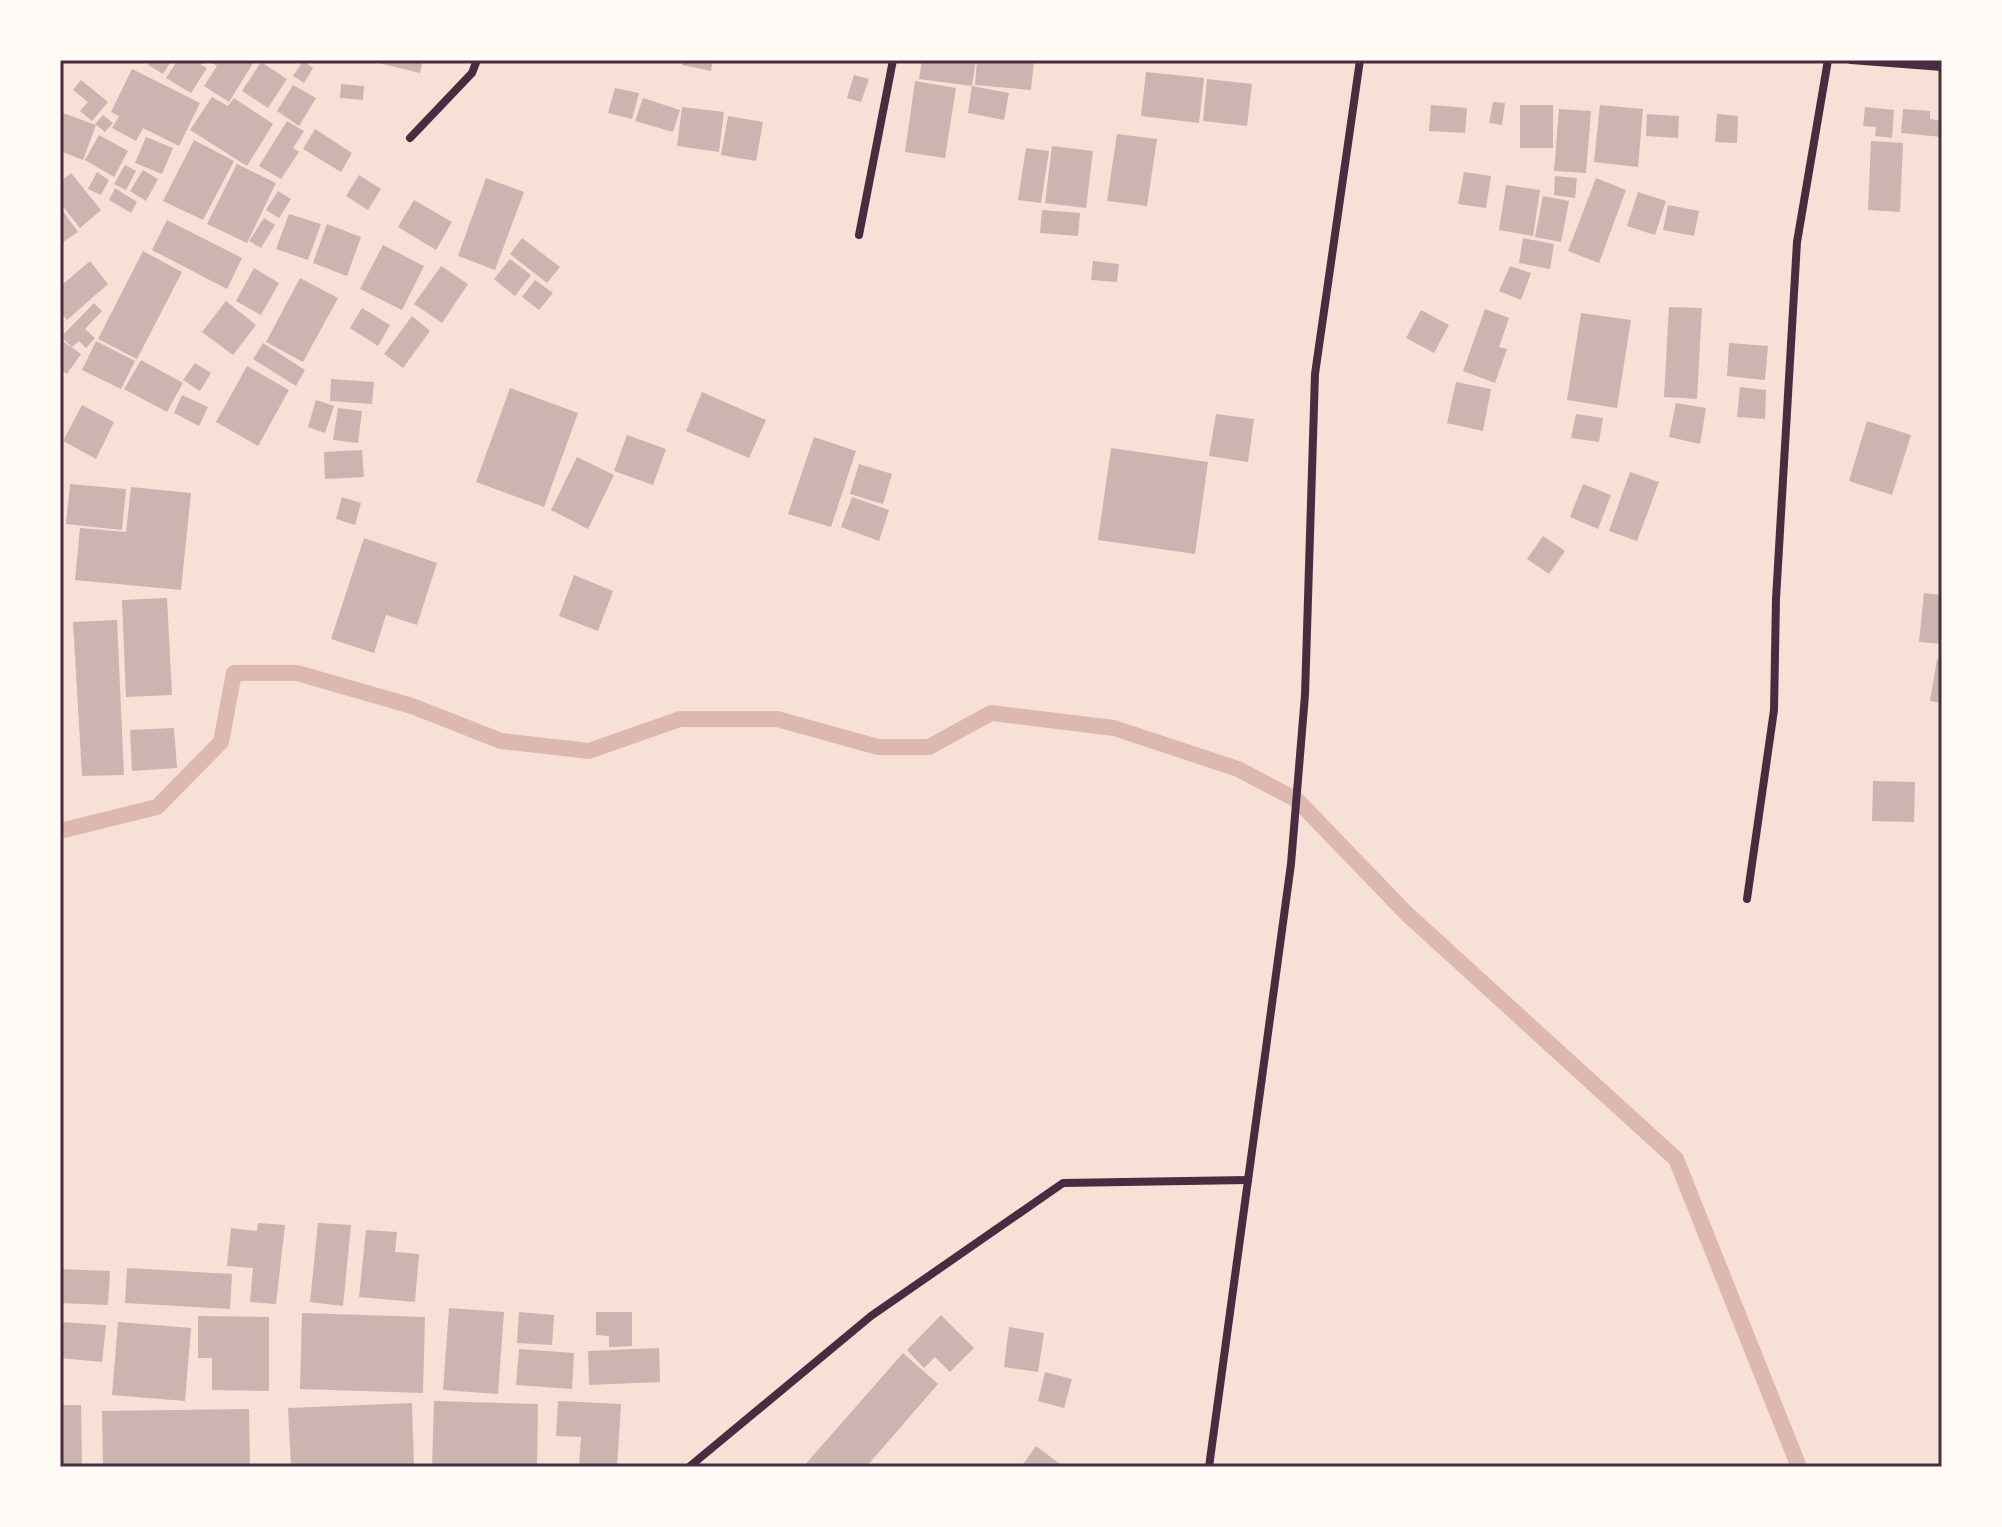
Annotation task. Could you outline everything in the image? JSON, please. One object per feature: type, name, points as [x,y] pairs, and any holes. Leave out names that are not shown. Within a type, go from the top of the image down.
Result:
[{"type":"street","points":[[410,138],[472,73],[477,60]]},
{"type":"street","points":[[859,235],[893,60]]},
{"type":"street","points":[[1209,1467],[1297,800],[1305,695],[1315,374],[1360,60]]},
{"type":"street","points":[[1747,899],[1774,710],[1776,599],[1797,242],[1828,60]]},
{"type":"street","points":[[1851,60],[1942,67]]},
{"type":"street","points":[[689,1467],[871,1316],[1063,1183],[1248,1180]]},
{"type":"building","points":[[151,60],[172,60],[163,74],[148,65]]},
{"type":"building","points":[[178,60],[204,60],[201,65],[207,68],[191,93],[166,78]]},
{"type":"building","points":[[208,60],[255,60],[229,102],[204,86],[217,66]]},
{"type":"building","points":[[366,60],[423,60],[420,73]]},
{"type":"building","points":[[683,60],[713,60],[711,71],[682,65]]},
{"type":"building","points":[[922,60],[976,60],[972,86],[919,79]]},
{"type":"building","points":[[977,60],[1034,60],[1031,90],[975,85]]},
{"type":"building","points":[[303,61],[313,68],[304,83],[293,76]]},
{"type":"building","points":[[261,62],[287,79],[268,108],[242,91]]},
{"type":"building","points":[[132,69],[200,103],[179,146],[143,128],[136,141],[112,128],[119,116],[111,112]]},
{"type":"building","points":[[1146,72],[1204,78],[1199,123],[1141,116]]},
{"type":"building","points":[[854,75],[869,79],[861,102],[847,98]]},
{"type":"building","points":[[1207,79],[1252,84],[1247,126],[1203,121]]},
{"type":"building","points":[[81,80],[108,102],[92,121],[80,111],[88,102],[73,90]]},
{"type":"building","points":[[915,81],[956,88],[945,158],[905,152]]},
{"type":"building","points":[[341,84],[364,86],[363,100],[340,98]]},
{"type":"building","points":[[293,85],[316,98],[299,126],[277,111]]},
{"type":"building","points":[[972,86],[1009,93],[1004,120],[968,113]]},
{"type":"building","points":[[615,88],[639,93],[632,119],[608,113]]},
{"type":"building","points":[[212,97],[228,106],[234,98],[273,124],[247,166],[190,130]]},
{"type":"building","points":[[643,98],[680,110],[673,132],[635,121]]},
{"type":"building","points":[[1493,102],[1505,103],[1502,125],[1489,123]]},
{"type":"building","points":[[1431,105],[1467,108],[1465,133],[1429,131]]},
{"type":"building","points":[[1520,105],[1553,105],[1553,148],[1520,148]]},
{"type":"building","points":[[1600,105],[1643,109],[1638,167],[1594,162]]},
{"type":"building","points":[[682,107],[724,112],[719,152],[677,146]]},
{"type":"building","points":[[1865,107],[1894,110],[1892,138],[1875,136],[1876,127],[1863,126]]},
{"type":"building","points":[[1559,109],[1591,111],[1586,173],[1554,171]]},
{"type":"building","points":[[1903,109],[1930,111],[1930,119],[1942,121],[1942,137],[1901,133]]},
{"type":"building","points":[[60,112],[96,125],[83,160],[60,151]]},
{"type":"building","points":[[1647,114],[1679,116],[1678,138],[1646,136]]},
{"type":"building","points":[[1717,114],[1738,116],[1737,143],[1715,142]]},
{"type":"building","points":[[103,115],[113,123],[105,132],[95,124]]},
{"type":"building","points":[[728,116],[763,122],[756,161],[721,155]]},
{"type":"building","points":[[287,121],[304,131],[293,148],[299,152],[281,179],[259,166]]},
{"type":"building","points":[[315,129],[352,153],[341,172],[303,149]]},
{"type":"building","points":[[1117,134],[1157,139],[1147,206],[1107,201]]},
{"type":"building","points":[[99,135],[128,151],[114,177],[85,160]]},
{"type":"building","points":[[146,137],[173,148],[162,174],[135,163]]},
{"type":"building","points":[[194,140],[234,161],[203,220],[163,201]]},
{"type":"building","points":[[1871,141],[1903,143],[1900,212],[1868,210]]},
{"type":"building","points":[[1052,146],[1093,151],[1086,208],[1045,203]]},
{"type":"building","points":[[1026,148],[1049,151],[1041,203],[1018,200]]},
{"type":"building","points":[[237,164],[276,183],[247,243],[207,224]]},
{"type":"building","points":[[125,165],[136,171],[126,190],[114,184]]},
{"type":"building","points":[[143,170],[158,179],[146,201],[130,191]]},
{"type":"building","points":[[97,172],[109,180],[101,195],[88,189]]},
{"type":"building","points":[[1464,172],[1491,176],[1486,208],[1458,204]]},
{"type":"building","points":[[71,173],[101,210],[80,228],[60,203],[60,182]]},
{"type":"building","points":[[359,175],[381,189],[368,210],[346,196]]},
{"type":"building","points":[[1555,176],[1577,178],[1575,198],[1554,195]]},
{"type":"building","points":[[486,178],[524,192],[495,270],[458,256]]},
{"type":"building","points":[[1596,178],[1626,190],[1599,263],[1568,251]]},
{"type":"building","points":[[1506,185],[1540,190],[1533,236],[1499,230]]},
{"type":"building","points":[[115,188],[137,202],[131,213],[109,200]]},
{"type":"building","points":[[278,191],[291,199],[279,218],[266,210]]},
{"type":"building","points":[[1638,192],[1666,201],[1655,235],[1627,226]]},
{"type":"building","points":[[1543,196],[1569,201],[1561,242],[1535,237]]},
{"type":"building","points":[[414,200],[452,222],[436,250],[398,227]]},
{"type":"building","points":[[1668,205],[1699,211],[1694,236],[1663,230]]},
{"type":"building","points":[[60,207],[78,232],[60,244]]},
{"type":"building","points":[[1042,210],[1080,213],[1078,236],[1040,233]]},
{"type":"building","points":[[289,214],[321,224],[308,260],[276,249]]},
{"type":"building","points":[[264,218],[275,225],[261,248],[249,241]]},
{"type":"building","points":[[167,220],[242,258],[227,289],[152,250]]},
{"type":"building","points":[[327,224],[361,237],[347,276],[313,263]]},
{"type":"building","points":[[522,238],[560,267],[547,283],[510,254]]},
{"type":"building","points":[[1523,238],[1554,244],[1550,269],[1519,263]]},
{"type":"building","points":[[383,245],[424,266],[402,310],[360,289]]},
{"type":"building","points":[[143,251],[182,272],[137,359],[98,339]]},
{"type":"building","points":[[510,259],[531,275],[515,296],[494,279]]},
{"type":"building","points":[[90,261],[108,284],[67,320],[60,311],[60,280],[63,284]]},
{"type":"building","points":[[1093,261],[1119,264],[1117,282],[1091,280]]},
{"type":"building","points":[[441,266],[468,284],[442,323],[414,304]]},
{"type":"building","points":[[1510,266],[1531,273],[1521,300],[1499,291]]},
{"type":"building","points":[[254,268],[279,283],[261,315],[236,301]]},
{"type":"building","points":[[300,278],[338,298],[303,362],[266,342]]},
{"type":"building","points":[[535,280],[553,293],[539,310],[522,297]]},
{"type":"building","points":[[226,301],[256,325],[233,355],[202,332]]},
{"type":"building","points":[[94,303],[102,311],[85,329],[95,338],[86,348],[79,341],[72,347],[61,337]]},
{"type":"building","points":[[1669,307],[1702,308],[1697,399],[1664,397]]},
{"type":"building","points":[[362,308],[390,325],[378,346],[350,328]]},
{"type":"building","points":[[1485,309],[1509,318],[1499,347],[1507,349],[1495,383],[1463,371]]},
{"type":"building","points":[[1421,310],[1449,325],[1434,353],[1406,338]]},
{"type":"building","points":[[1581,313],[1631,320],[1617,408],[1567,400]]},
{"type":"building","points":[[412,316],[430,331],[403,368],[384,354]]},
{"type":"building","points":[[60,339],[81,354],[67,374],[60,369]]},
{"type":"building","points":[[96,341],[135,361],[121,389],[82,370]]},
{"type":"building","points":[[263,343],[305,370],[296,386],[253,359]]},
{"type":"building","points":[[1729,343],[1768,346],[1765,380],[1727,376]]},
{"type":"building","points":[[141,360],[183,383],[167,412],[124,389]]},
{"type":"building","points":[[195,363],[211,373],[200,391],[183,380]]},
{"type":"building","points":[[247,366],[289,390],[258,446],[216,422]]},
{"type":"building","points":[[331,379],[374,382],[372,404],[330,401]]},
{"type":"building","points":[[1456,382],[1491,389],[1483,431],[1447,423]]},
{"type":"building","points":[[1740,387],[1766,390],[1765,419],[1737,417]]},
{"type":"building","points":[[510,388],[578,413],[544,507],[476,482]]},
{"type":"building","points":[[702,392],[766,420],[749,458],[686,431]]},
{"type":"building","points":[[182,395],[208,407],[199,426],[174,413]]},
{"type":"building","points":[[316,400],[334,406],[325,433],[308,427]]},
{"type":"building","points":[[1676,403],[1706,408],[1700,444],[1669,437]]},
{"type":"building","points":[[82,405],[114,422],[96,459],[63,441]]},
{"type":"building","points":[[338,408],[362,411],[358,443],[333,440]]},
{"type":"building","points":[[1216,414],[1254,419],[1248,462],[1209,456]]},
{"type":"building","points":[[1576,414],[1603,418],[1599,442],[1571,438]]},
{"type":"building","points":[[1867,421],[1911,435],[1892,495],[1849,481]]},
{"type":"building","points":[[627,435],[666,449],[653,485],[614,471]]},
{"type":"building","points":[[814,437],[856,451],[831,527],[788,514]]},
{"type":"building","points":[[1111,448],[1208,462],[1195,554],[1098,540]]},
{"type":"building","points":[[362,450],[364,477],[325,479],[324,452]]},
{"type":"building","points":[[577,457],[614,475],[588,529],[551,510]]},
{"type":"building","points":[[859,464],[892,474],[883,504],[850,494]]},
{"type":"building","points":[[1630,472],[1659,482],[1637,541],[1609,531]]},
{"type":"building","points":[[70,484],[126,489],[122,530],[66,524]]},
{"type":"building","points":[[1583,484],[1611,495],[1598,529],[1570,517]]},
{"type":"building","points":[[131,487],[191,493],[181,590],[75,580],[80,528],[126,532]]},
{"type":"building","points":[[342,497],[361,503],[355,525],[336,519]]},
{"type":"building","points":[[852,497],[889,510],[879,541],[841,527]]},
{"type":"building","points":[[1543,536],[1565,551],[1549,574],[1527,559]]},
{"type":"building","points":[[364,538],[437,563],[417,625],[386,615],[374,653],[331,639]]},
{"type":"building","points":[[574,575],[613,591],[598,631],[559,616]]},
{"type":"building","points":[[1924,593],[1942,595],[1942,644],[1919,642]]},
{"type":"building","points":[[167,598],[172,695],[126,697],[122,600]]},
{"type":"building","points":[[117,620],[124,775],[82,776],[73,622]]},
{"type":"building","points":[[1937,659],[1942,661],[1942,703],[1930,701]]},
{"type":"building","points":[[174,728],[177,768],[132,771],[130,730]]},
{"type":"building","points":[[1873,781],[1915,782],[1914,822],[1872,821]]},
{"type":"building","points":[[258,1223],[285,1225],[276,1304],[250,1302],[253,1268],[227,1266],[231,1228],[257,1231]]},
{"type":"building","points":[[318,1223],[351,1225],[343,1306],[310,1302]]},
{"type":"building","points":[[366,1230],[397,1232],[395,1252],[419,1254],[415,1302],[359,1297]]},
{"type":"building","points":[[127,1268],[232,1274],[230,1309],[125,1303]]},
{"type":"building","points":[[60,1269],[110,1271],[108,1305],[60,1303]]},
{"type":"building","points":[[449,1308],[504,1312],[498,1394],[443,1390]]},
{"type":"building","points":[[519,1312],[554,1315],[552,1345],[517,1343]]},
{"type":"building","points":[[596,1312],[632,1312],[632,1346],[609,1347],[609,1336],[596,1335]]},
{"type":"building","points":[[302,1313],[425,1317],[423,1393],[300,1389]]},
{"type":"building","points":[[941,1315],[974,1348],[950,1372],[935,1357],[924,1368],[907,1350]]},
{"type":"building","points":[[198,1316],[269,1317],[269,1391],[212,1390],[212,1358],[198,1358]]},
{"type":"building","points":[[60,1322],[106,1325],[102,1362],[60,1358]]},
{"type":"building","points":[[118,1322],[191,1328],[185,1401],[112,1395]]},
{"type":"building","points":[[1009,1327],[1044,1333],[1038,1372],[1004,1367]]},
{"type":"building","points":[[659,1348],[660,1382],[589,1385],[588,1351]]},
{"type":"building","points":[[519,1349],[574,1353],[572,1389],[516,1385]]},
{"type":"building","points":[[903,1353],[938,1384],[866,1467],[803,1467]]},
{"type":"building","points":[[1045,1372],[1072,1379],[1064,1408],[1038,1401]]},
{"type":"building","points":[[434,1401],[538,1404],[537,1467],[432,1467]]},
{"type":"building","points":[[558,1401],[621,1404],[617,1467],[579,1467],[581,1437],[556,1436]]},
{"type":"building","points":[[412,1403],[414,1467],[291,1467],[288,1408]]},
{"type":"building","points":[[60,1405],[81,1405],[82,1467],[60,1467]]},
{"type":"building","points":[[249,1409],[250,1467],[103,1467],[102,1411]]},
{"type":"building","points":[[1036,1446],[1064,1467],[1021,1467]]},
{"type":"waterway","points":[[60,831],[157,807],[221,742],[234,673],[297,673],[412,706],[501,741],[589,751],[680,719],[777,719],[878,747],[929,747],[991,713],[1114,728],[1238,769],[1297,800],[1407,914],[1676,1159],[1799,1467]]}]
